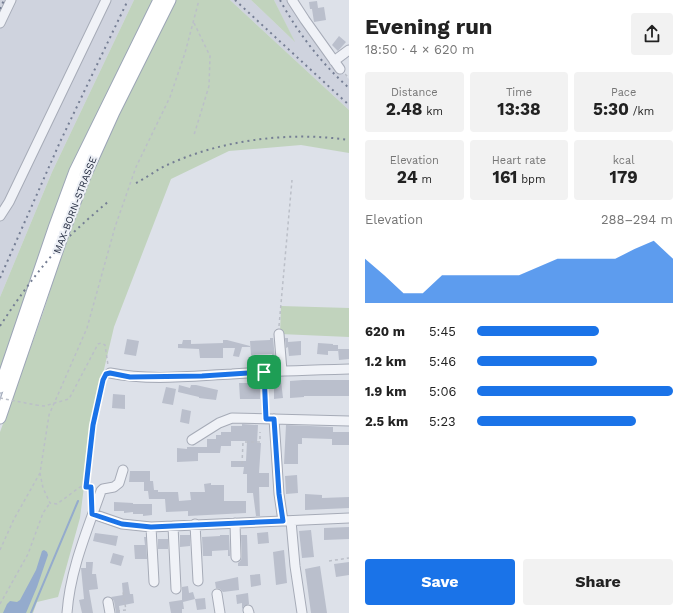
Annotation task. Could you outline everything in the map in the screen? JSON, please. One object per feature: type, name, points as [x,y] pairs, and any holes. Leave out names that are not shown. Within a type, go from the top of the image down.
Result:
[{"type":"main road","name":"MAX-BORN-STRASSE","points":[[0,387],[54,228],[76,171],[105,107],[159,0]]},
{"type":"main road","name":"MAX-BORN-STRASSE","points":[[0,418],[64,231],[85,176],[114,112],[170,0]]},
{"type":"street","points":[[0,23],[11,0]]},
{"type":"street","points":[[0,216],[9,202],[106,0]]},
{"type":"street","points":[[292,0],[304,20],[340,69]]},
{"type":"street","points":[[334,61],[349,50]]},
{"type":"street","points":[[279,334],[282,371]]},
{"type":"street","points":[[110,373],[130,377],[202,376],[349,369]]},
{"type":"street","points":[[192,440],[219,423],[232,418],[349,421]]},
{"type":"street","points":[[270,419],[279,494],[287,521],[302,613]]},
{"type":"street","points":[[67,613],[73,572],[92,514],[103,489],[114,487],[119,483],[123,470]]},
{"type":"street","points":[[92,514],[122,524],[151,527],[349,518]]},
{"type":"street","points":[[235,523],[236,557]]},
{"type":"street","points":[[195,524],[198,581]]},
{"type":"street","points":[[173,526],[176,589]]},
{"type":"street","points":[[151,527],[154,582]]},
{"type":"street","points":[[217,594],[220,613]]},
{"type":"street","points":[[108,602],[110,613]]},
{"type":"path","points":[[50,504],[43,488],[40,473],[49,415],[87,328],[116,227],[136,167],[170,97],[185,53],[199,0]]},
{"type":"path","points":[[194,22],[210,56],[209,86],[194,135]]},
{"type":"path","points":[[279,334],[292,180]]},
{"type":"path","points":[[0,398],[44,406],[69,399],[98,344],[101,343],[104,345],[110,373],[106,374],[103,380],[93,425],[86,487]]},
{"type":"path","points":[[264,372],[270,419]]},
{"type":"path","points":[[242,464],[242,442],[260,442],[260,432]]},
{"type":"path","points":[[0,550],[14,519],[40,473]]},
{"type":"path","points":[[50,504],[57,504],[80,487],[91,487],[92,496]]},
{"type":"path","points":[[0,604],[28,554],[43,513],[50,504]]},
{"type":"path","points":[[329,561],[349,558]]},
{"type":"path","points":[[123,592],[126,613]]},
{"type":"path","points":[[110,613],[126,610]]},
{"type":"shaded area","points":[[0,0],[134,0],[52,172],[0,297]]},
{"type":"shaded area","points":[[230,0],[251,0],[294,41],[274,0],[288,0],[305,29],[340,71],[349,79],[349,110]]},
{"type":"green space","points":[[134,0],[153,0],[72,167],[0,370],[0,297],[52,172]]},
{"type":"green space","points":[[175,0],[230,0],[349,110],[349,153],[301,145],[229,151],[171,179],[114,327],[93,416],[80,518],[58,597],[37,602],[33,613],[0,613],[0,432],[43,313],[69,231],[90,177],[118,114]]},
{"type":"green space","points":[[251,0],[274,0],[295,42]]},
{"type":"green space","points":[[281,306],[349,308],[349,337],[280,334]]},
{"type":"water","points":[[44,550],[48,555],[26,613],[3,613],[10,601],[17,602],[20,600],[36,570],[42,551]]},
{"type":"building","points":[[317,1],[318,8],[324,7],[326,20],[314,22],[312,9],[310,9],[309,2]]},
{"type":"building","points":[[339,36],[346,42],[338,51],[332,45]]},
{"type":"building","points":[[270,338],[273,338],[275,359],[273,360],[272,354],[251,355],[250,341],[270,340]]},
{"type":"building","points":[[285,338],[288,338],[288,342],[301,341],[301,355],[289,356]]},
{"type":"building","points":[[127,339],[139,341],[136,356],[124,354]]},
{"type":"building","points":[[183,340],[191,340],[191,344],[223,343],[223,340],[227,340],[250,347],[242,347],[239,357],[233,356],[235,348],[223,348],[223,358],[200,358],[199,349],[178,348],[178,344],[182,344]]},
{"type":"building","points":[[318,343],[338,345],[338,351],[328,351],[328,355],[317,354]]},
{"type":"building","points":[[338,349],[349,349],[349,359],[339,360]]},
{"type":"building","points":[[349,380],[349,396],[304,396],[290,398],[290,381]]},
{"type":"building","points":[[281,381],[283,398],[274,399],[274,382]]},
{"type":"building","points":[[239,383],[260,383],[260,399],[240,399]]},
{"type":"building","points":[[179,385],[190,388],[191,385],[196,385],[218,390],[216,400],[199,398],[178,392]]},
{"type":"building","points":[[166,387],[176,389],[173,405],[162,403]]},
{"type":"building","points":[[113,394],[125,395],[125,409],[112,408]]},
{"type":"building","points":[[182,409],[191,411],[189,424],[180,422]]},
{"type":"building","points":[[242,424],[258,425],[257,443],[261,443],[259,473],[269,473],[269,487],[259,487],[260,516],[256,516],[253,493],[247,493],[247,474],[243,474],[244,467],[231,467],[231,461],[246,461],[247,441],[231,441],[231,446],[221,446],[220,453],[198,453],[198,461],[177,462],[177,448],[187,449],[187,447],[207,447],[207,439],[216,439],[216,435],[221,435],[221,432],[231,432],[231,426],[242,426]]},
{"type":"building","points":[[286,425],[333,427],[333,432],[349,432],[349,445],[332,445],[332,439],[302,438],[302,444],[298,444],[298,464],[284,464]]},
{"type":"building","points":[[130,471],[150,471],[150,481],[153,481],[154,490],[158,490],[158,492],[178,492],[179,501],[191,500],[190,492],[205,492],[204,484],[211,483],[211,485],[224,485],[224,501],[246,501],[246,513],[188,516],[188,511],[166,512],[165,499],[149,499],[148,491],[144,491],[144,482],[129,482]]},
{"type":"building","points":[[297,475],[298,493],[286,494],[285,476]]},
{"type":"building","points":[[305,494],[322,495],[322,498],[349,497],[349,508],[305,510]]},
{"type":"building","points":[[114,502],[152,504],[152,515],[143,516],[143,514],[133,514],[133,512],[124,513],[124,511],[114,511]]},
{"type":"building","points":[[349,527],[349,539],[324,540],[324,528]]},
{"type":"building","points":[[311,530],[314,557],[302,558],[299,531]]},
{"type":"building","points":[[268,532],[269,543],[258,544],[257,533]]},
{"type":"building","points":[[95,533],[118,536],[116,546],[93,541]]},
{"type":"building","points":[[180,535],[190,535],[190,546],[180,547]]},
{"type":"building","points":[[229,535],[230,556],[228,556],[228,550],[212,551],[212,556],[203,556],[202,537]]},
{"type":"building","points":[[241,535],[247,535],[248,566],[238,566],[238,563],[242,557]]},
{"type":"building","points":[[144,537],[146,537],[147,559],[135,559],[134,545],[145,545]]},
{"type":"building","points":[[158,539],[168,539],[168,549],[158,549]]},
{"type":"building","points":[[284,550],[287,583],[276,585],[273,552]]},
{"type":"building","points":[[113,553],[124,556],[121,566],[110,563]]},
{"type":"building","points":[[86,562],[93,562],[92,574],[96,574],[98,589],[89,590],[93,613],[82,613],[79,600],[84,599],[81,568],[86,568]]},
{"type":"building","points":[[349,562],[349,575],[336,577],[334,564]]},
{"type":"building","points":[[320,566],[327,613],[311,613],[305,569]]},
{"type":"building","points":[[260,574],[261,585],[251,587],[250,575]]},
{"type":"building","points":[[238,577],[239,590],[223,592],[216,588],[215,582]]},
{"type":"building","points":[[128,582],[130,594],[133,594],[134,603],[119,606],[120,613],[116,613],[114,601],[111,597],[123,595],[122,583]]},
{"type":"building","points":[[188,586],[189,593],[193,592],[195,599],[183,602],[184,609],[182,609],[182,613],[171,613],[169,602],[182,600],[182,587]]},
{"type":"building","points":[[248,593],[249,604],[244,606],[242,609],[242,603],[237,604],[236,595]]},
{"type":"building","points":[[205,598],[206,609],[197,610],[195,599]]},
{"type":"waterway","points":[[31,613],[78,501]]},
{"type":"railway","points":[[0,9],[4,0]]},
{"type":"railway","points":[[0,278],[60,142],[128,0]]},
{"type":"railway","points":[[235,0],[349,105]]},
{"type":"railway","points":[[280,0],[294,24],[311,47],[349,88]]},
{"type":"railway","points":[[136,183],[165,166],[186,157],[232,144],[279,137],[326,137],[349,140]]},
{"type":"railway","points":[[0,326],[14,304],[45,263],[74,232],[110,200]]},
{"type":"route","points":[[264,372],[266,419],[274,419],[276,468],[283,521],[151,527],[122,524],[92,514],[91,487],[86,487],[93,425],[103,380],[106,374],[110,373],[130,377],[202,376],[264,372]]}]
